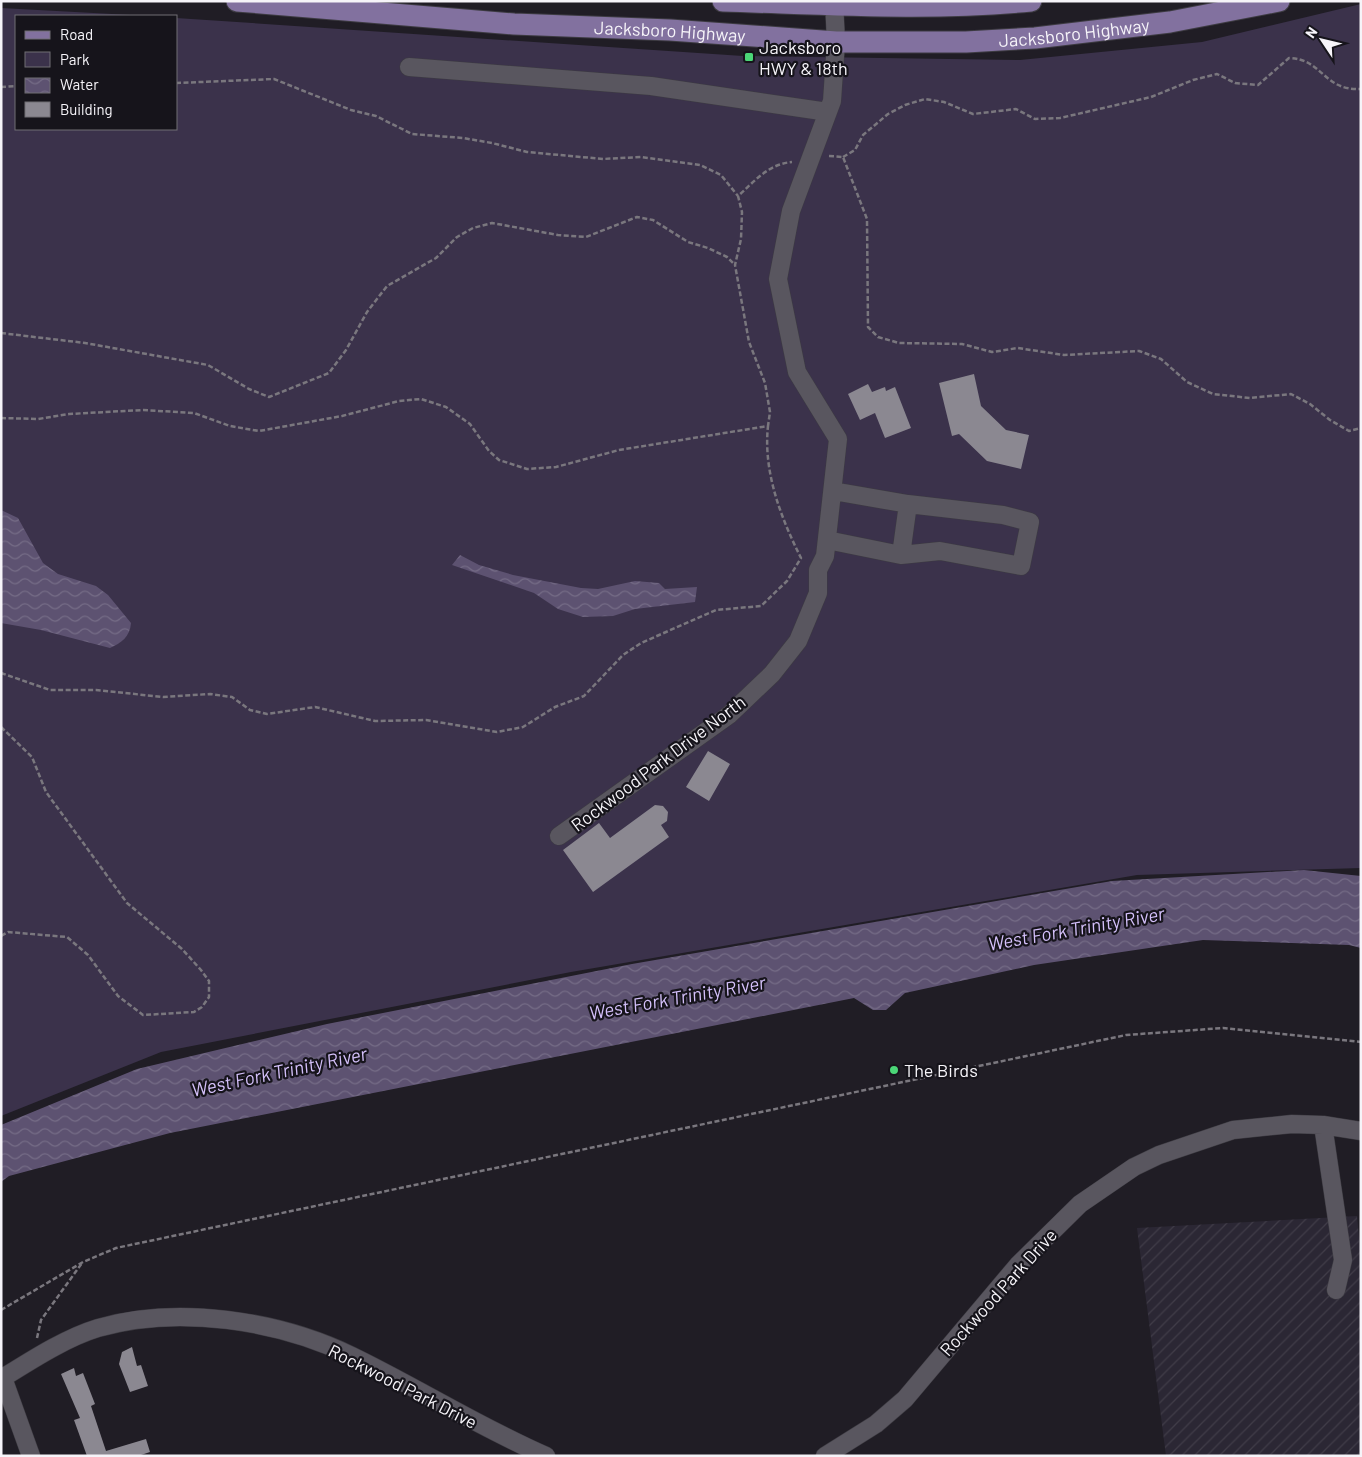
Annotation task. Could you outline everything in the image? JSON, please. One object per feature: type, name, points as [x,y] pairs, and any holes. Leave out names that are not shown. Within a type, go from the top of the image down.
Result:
[{"type":"main road","name":"Jacksboro Highway","points":[[237,1],[514,24],[670,30],[836,42],[966,42],[1035,38],[1170,22],[1214,8],[1279,1]]},
{"type":"main road","name":"Jacksboro Highway","points":[[722,1],[929,7],[978,6],[1031,1]]},
{"type":"street","name":"Rockwood Park Drive North","points":[[558,836],[729,715],[772,674],[798,641],[818,593],[818,570],[825,556],[838,439],[797,372],[778,279],[791,211],[832,101],[836,42],[834,3]]},
{"type":"street","points":[[409,66],[651,86],[828,112]]},
{"type":"street","points":[[827,540],[901,554],[940,552],[1021,566],[1030,522],[1003,515],[908,504],[833,491]]},
{"type":"street","points":[[901,554],[908,504]]},
{"type":"street","name":"Rockwood Park Drive","points":[[825,1456],[876,1424],[905,1399],[1018,1265],[1080,1204],[1134,1167],[1159,1155],[1233,1130],[1292,1124],[1323,1125],[1361,1132]]},
{"type":"street","points":[[1323,1125],[1343,1260],[1336,1290]]},
{"type":"street","name":"Rockwood Park Drive","points":[[2,1379],[41,1354],[96,1329],[126,1321],[186,1316],[249,1324],[294,1334],[350,1355],[507,1439],[546,1456]]},
{"type":"street","points":[[2,1379],[31,1456]]},
{"type":"path","points":[[738,196],[778,163],[825,155],[844,157],[855,150],[864,135],[888,114],[905,105],[925,99],[944,102],[973,114],[1016,109],[1035,119],[1060,118],[1152,97],[1193,80],[1216,74],[1235,83],[1258,85],[1289,58],[1301,58],[1316,68],[1333,84],[1352,90],[1361,89]]},
{"type":"path","points":[[1,674],[50,690],[96,690],[164,697],[210,694],[232,697],[250,710],[266,714],[316,707],[375,720],[426,720],[497,732],[523,727],[555,708],[584,696],[623,655],[641,643],[716,610],[761,606],[787,580],[801,558],[778,506],[766,444],[770,412],[766,383],[748,342],[735,265],[741,239],[742,212],[738,196],[721,175],[700,165],[640,157],[603,159],[527,152],[462,138],[412,134],[376,116],[351,110],[274,79],[178,84]]},
{"type":"path","points":[[1,87],[15,86]]},
{"type":"path","points":[[844,157],[867,219],[868,327],[878,337],[899,343],[962,344],[992,352],[1018,348],[1064,355],[1139,351],[1161,359],[1186,382],[1213,394],[1250,398],[1292,394],[1349,431],[1361,428]]},
{"type":"path","points":[[1,334],[85,343],[208,365],[249,389],[269,397],[329,373],[346,350],[367,312],[387,286],[436,258],[457,237],[473,228],[492,223],[586,237],[637,217],[653,220],[688,242],[727,258],[735,265]]},
{"type":"path","points":[[1,418],[38,420],[69,414],[143,410],[194,413],[230,426],[259,431],[342,416],[399,401],[420,399],[446,407],[470,424],[489,451],[500,460],[527,469],[556,467],[619,450],[768,426]]},
{"type":"path","points":[[1,727],[32,757],[46,792],[121,896],[182,949],[201,970],[209,981],[208,996],[202,1007],[194,1012],[144,1015],[118,996],[88,955],[67,937],[8,932],[1,936]]},
{"type":"path","points":[[1,1310],[83,1262],[126,1246],[1126,1035],[1223,1028],[1361,1042]]},
{"type":"path","points":[[41,1354],[36,1336],[40,1320],[83,1262]]},
{"type":"shaded area","points":[[1357,1216],[1361,1258],[1361,1456],[1166,1456],[1137,1228]]},
{"type":"green space","points":[[1361,4],[1361,868],[1137,875],[571,972],[161,1052],[1,1116],[1,8],[130,15],[15,15],[15,130],[178,130],[178,18],[743,56],[1020,60],[1202,42]]},
{"type":"water","points":[[1,510],[18,518],[43,563],[58,574],[96,586],[108,595],[131,623],[129,632],[124,639],[110,648],[41,630],[1,623]]},
{"type":"water","points":[[460,555],[479,565],[513,575],[581,588],[598,589],[635,581],[659,583],[665,589],[697,587],[695,602],[635,609],[613,616],[583,617],[558,609],[534,593],[452,565]]},
{"type":"water","name":"West Fork Trinity River","points":[[1304,870],[1361,876],[1361,948],[1349,945],[1203,940],[1034,965],[905,993],[886,1010],[873,1010],[854,998],[170,1133],[9,1176],[1,1182],[1,1125],[137,1069],[327,1024],[632,964],[1112,881]]},
{"type":"building","points":[[974,374],[981,406],[1006,430],[1029,435],[1021,469],[987,461],[959,434],[952,436],[939,383]]},
{"type":"building","points":[[868,384],[872,392],[885,387],[886,391],[895,387],[911,428],[885,438],[875,413],[860,420],[848,394]]},
{"type":"building","points":[[708,751],[730,764],[709,801],[686,787]]},
{"type":"building","points":[[655,805],[663,806],[668,812],[667,821],[661,825],[669,837],[593,892],[563,850],[599,823],[610,838]]},
{"type":"building","points":[[132,1347],[137,1366],[141,1365],[148,1386],[130,1392],[119,1364],[122,1352]]},
{"type":"building","points":[[74,1368],[76,1376],[83,1373],[95,1404],[91,1406],[106,1451],[146,1439],[150,1452],[138,1456],[87,1456],[74,1420],[80,1418],[61,1374]]},
{"type":"place","name":"Jacksboro HWY & 18th","points":[[749,57]]},
{"type":"place","name":"The Birds","points":[[894,1070]]}]
